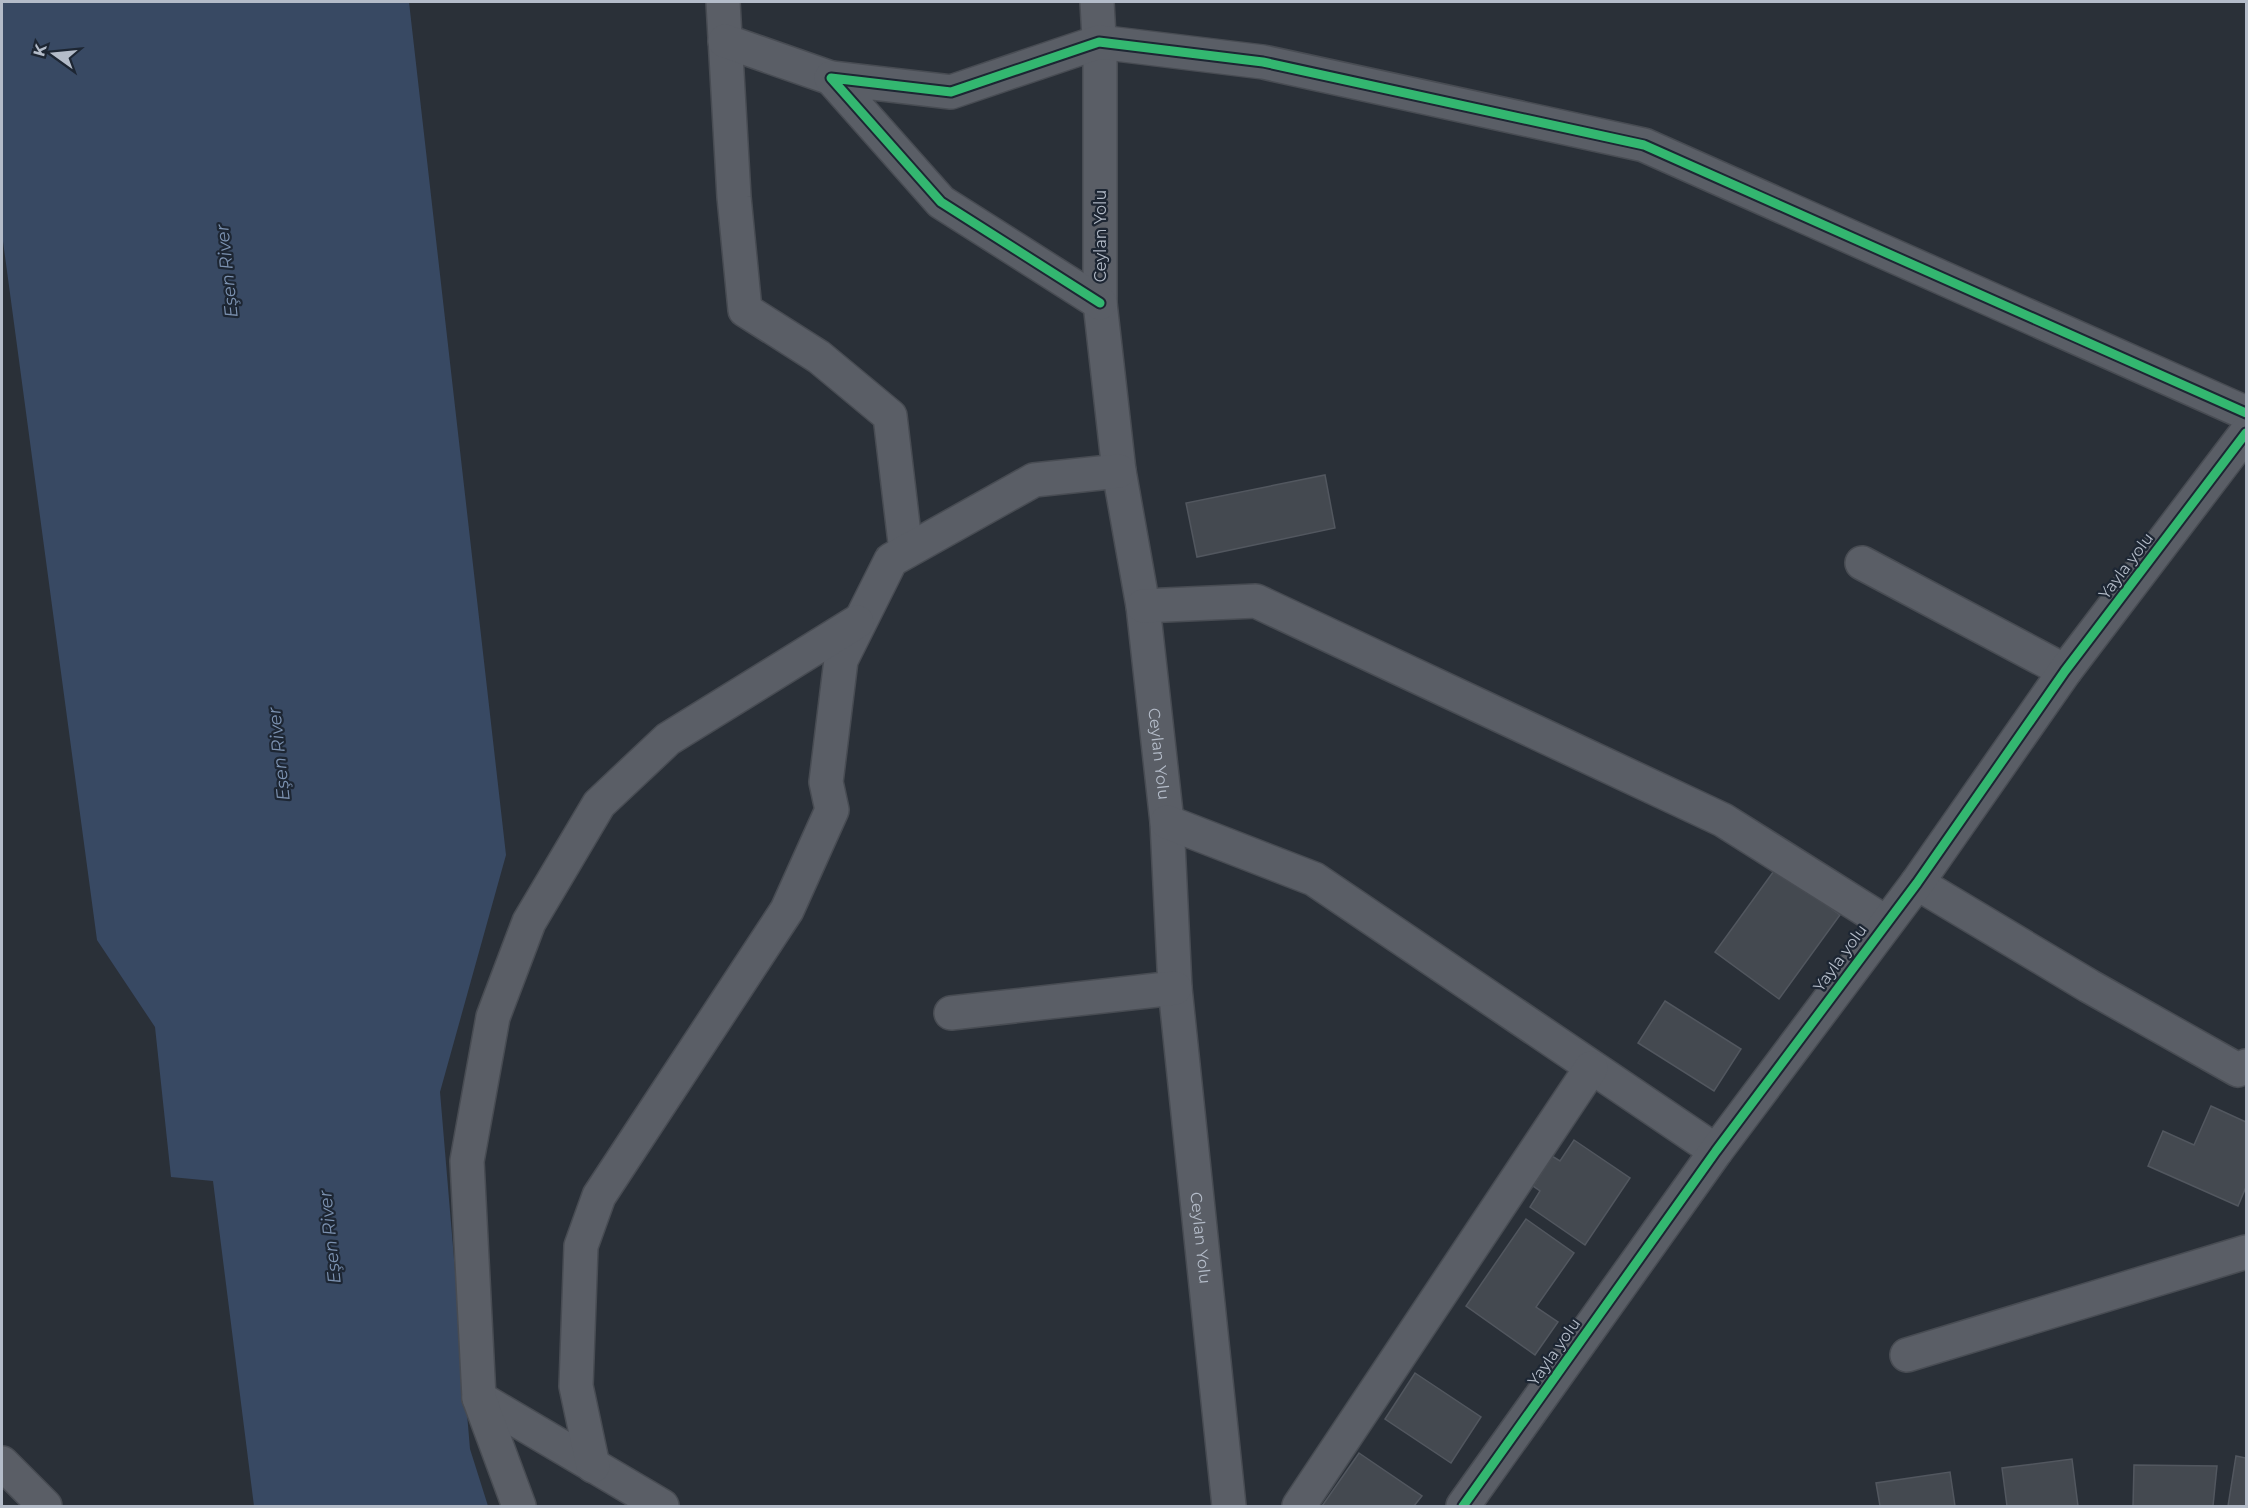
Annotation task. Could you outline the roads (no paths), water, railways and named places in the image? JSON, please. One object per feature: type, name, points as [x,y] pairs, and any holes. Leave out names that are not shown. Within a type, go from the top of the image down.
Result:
[{"type":"street","points":[[723,2],[734,197],[745,310],[819,357],[890,416],[906,551]]},
{"type":"street","name":"Ceylan Yolu","points":[[1097,2],[1100,303],[1119,471],[1143,606],[1167,822],[1175,988],[1229,1506]]},
{"type":"street","points":[[725,41],[831,78],[951,92],[1099,42],[1263,62],[1644,145],[2247,413]]},
{"type":"street","points":[[831,78],[941,202],[1100,303]]},
{"type":"street","name":"Yayla yolu","points":[[1463,1506],[1716,1151],[1885,922],[1917,883],[2065,671],[2247,433]]},
{"type":"street","points":[[593,1466],[576,1386],[581,1246],[599,1196],[787,910],[832,810],[826,782],[841,660],[857,622],[891,560],[906,551],[1034,480],[1119,471]]},
{"type":"street","points":[[1862,563],[2065,671]]},
{"type":"street","points":[[1143,606],[1256,601],[1723,820],[1885,922]]},
{"type":"street","points":[[519,1506],[479,1398],[467,1161],[493,1017],[529,922],[599,804],[668,739],[857,622]]},
{"type":"street","points":[[1167,822],[1314,879],[1716,1151]]},
{"type":"street","points":[[1917,883],[2089,986],[2238,1070],[2247,1066]]},
{"type":"street","points":[[951,1013],[1175,988]]},
{"type":"street","points":[[1299,1506],[1591,1068]]},
{"type":"street","points":[[1907,1355],[2246,1251]]},
{"type":"street","points":[[479,1398],[662,1506]]},
{"type":"street","points":[[2,1463],[45,1506]]},
{"type":"water","name":"Eşen River","points":[[2,2],[409,2],[506,855],[440,1092],[470,1449],[488,1506],[254,1506],[213,1181],[171,1177],[155,1027],[97,940],[2,234]]}]
